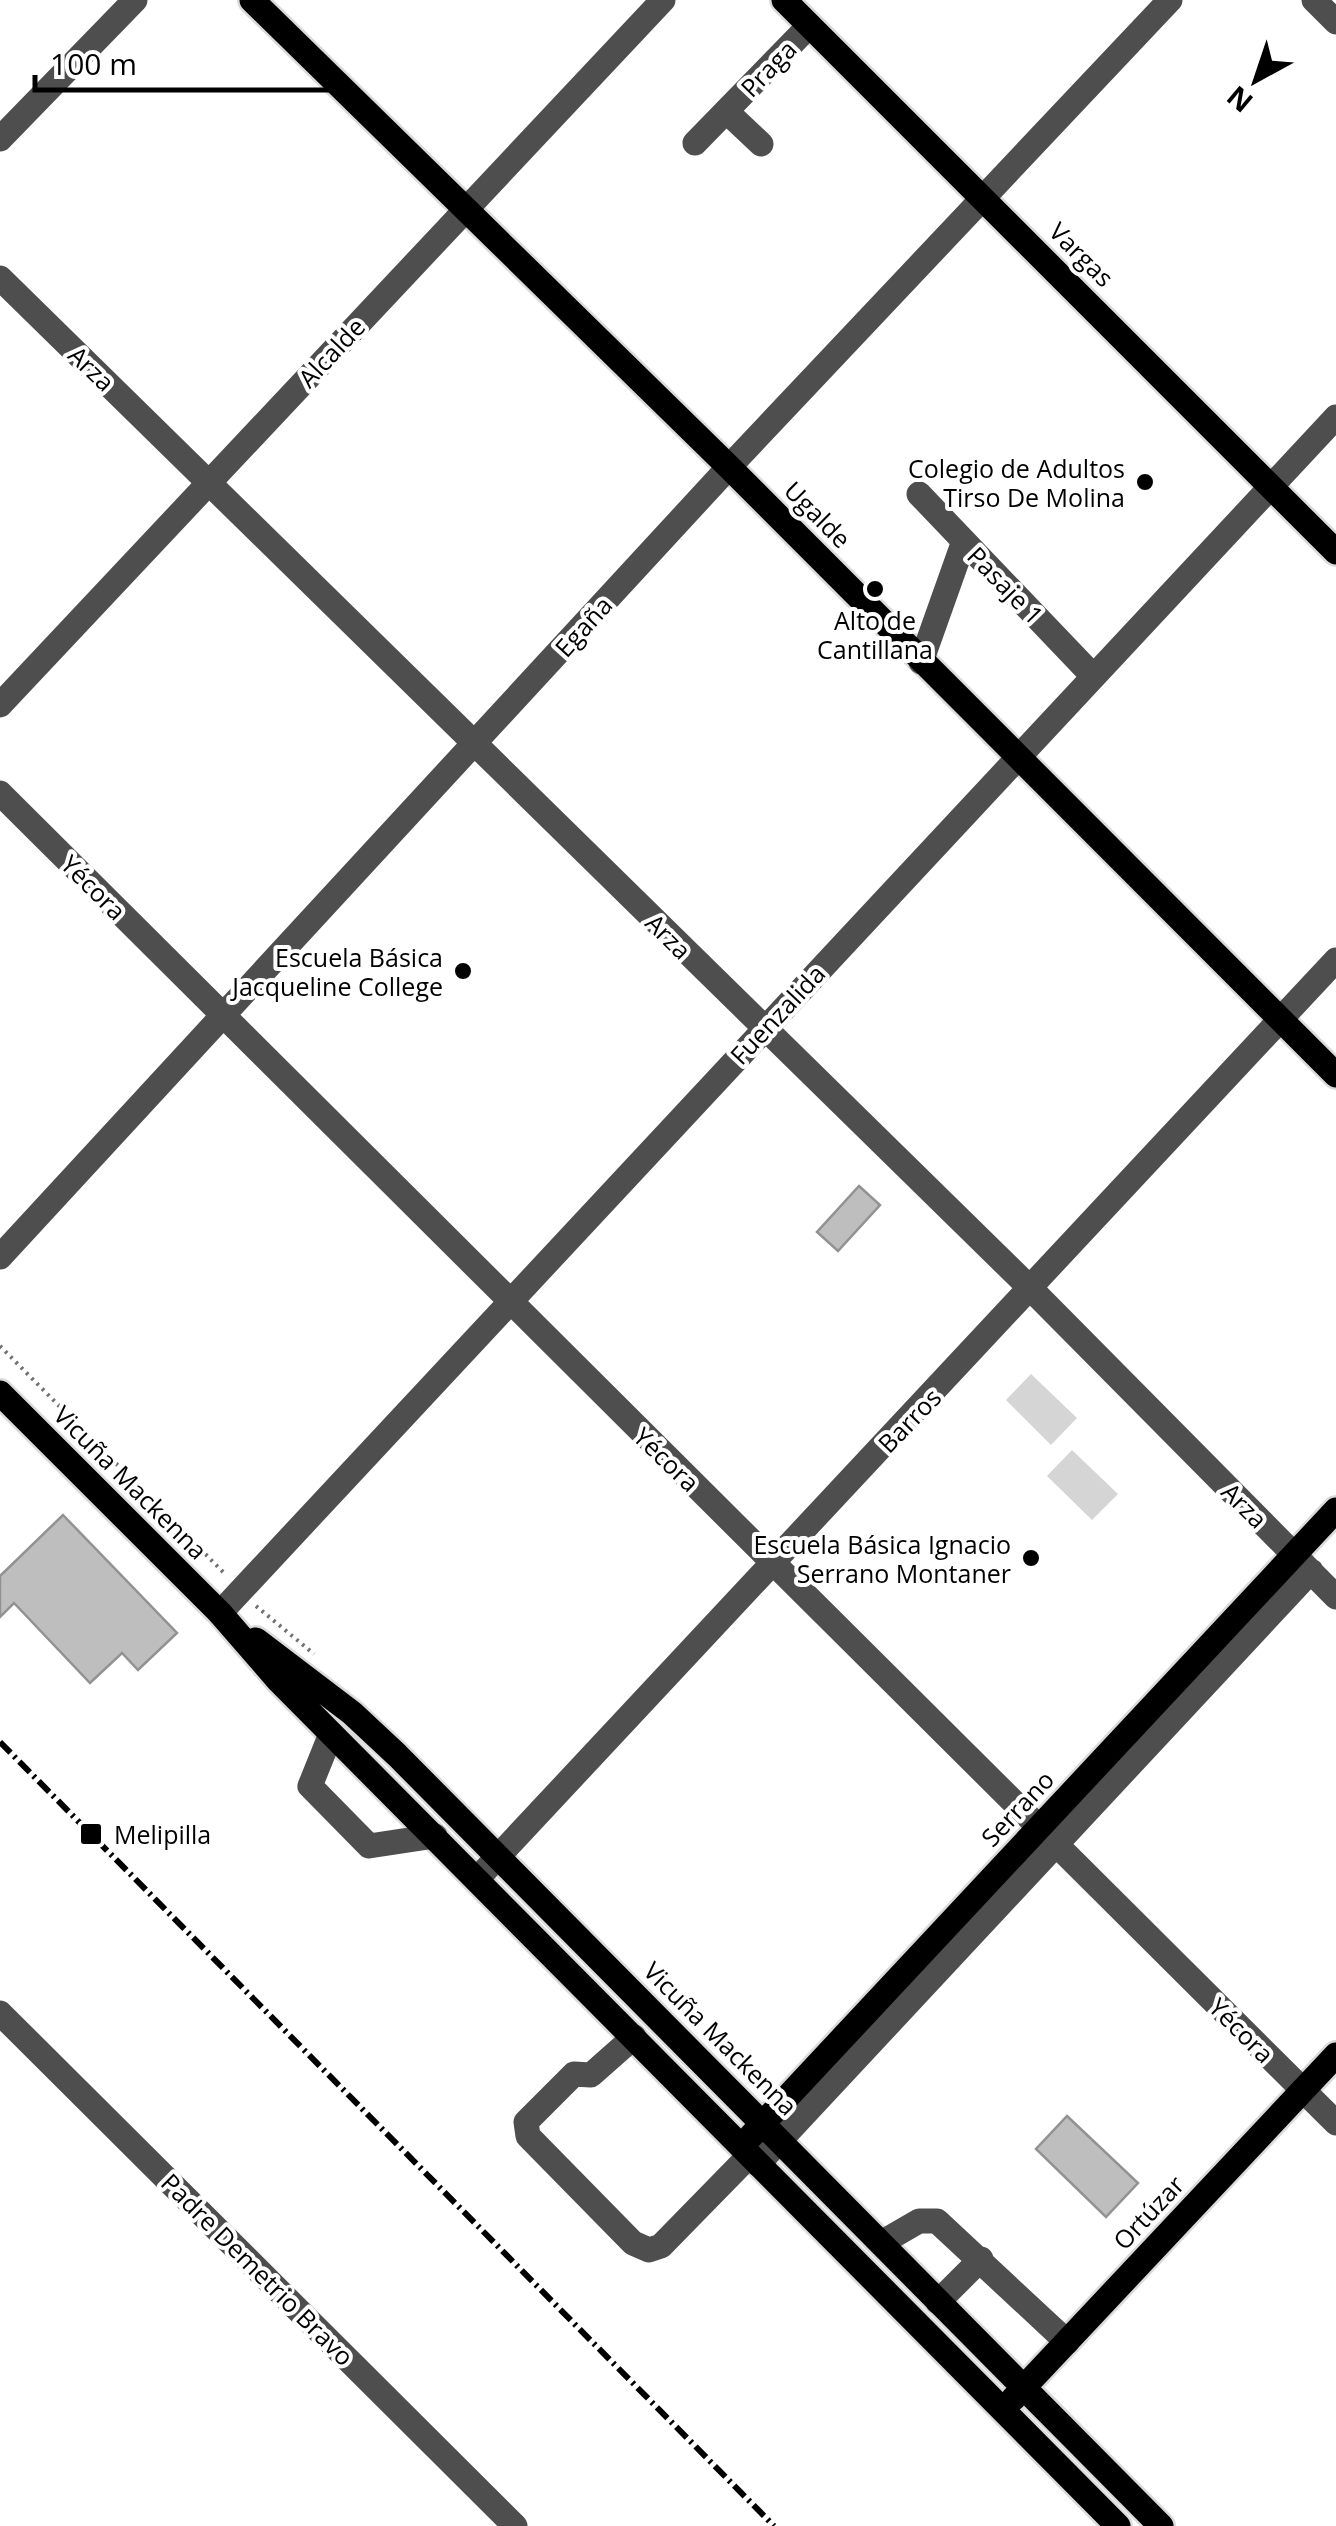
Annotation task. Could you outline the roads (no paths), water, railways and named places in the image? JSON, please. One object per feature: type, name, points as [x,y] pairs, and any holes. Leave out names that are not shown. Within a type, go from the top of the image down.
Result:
[{"type":"main road","name":"Ugalde","points":[[252,0],[467,208],[1336,1075]]},
{"type":"main road","name":"Vargas","points":[[784,0],[1336,552]]},
{"type":"main road","name":"Vicuña Mackenna","points":[[0,1393],[220,1613],[331,1734],[1118,2526]]},
{"type":"main road","name":"Serrano","points":[[750,2155],[1302,1563],[1336,1510]]},
{"type":"main road","name":"Vicuña Mackenna","points":[[220,1613],[352,1712],[1160,2526]]},
{"type":"main road","name":"Ortúzar","points":[[1003,2410],[1336,2056]]},
{"type":"street","points":[[0,139],[135,0]]},
{"type":"street","name":"Alcalde","points":[[0,705],[663,0]]},
{"type":"street","name":"Egaña","points":[[0,1257],[728,467],[1170,0]]},
{"type":"street","points":[[1314,0],[1336,22]]},
{"type":"street","name":"Praga","points":[[695,143],[810,26]]},
{"type":"street","name":"Praga","points":[[726,111],[761,144]]},
{"type":"street","name":"Arza","points":[[0,278],[1032,1290],[1336,1597]]},
{"type":"street","name":"Fuenzalida","points":[[220,1613],[1336,417]]},
{"type":"street","name":"Pasaje 1","points":[[919,494],[1093,676]]},
{"type":"street","points":[[922,662],[964,541]]},
{"type":"street","name":"Yécora","points":[[0,793],[1336,2124]]},
{"type":"street","name":"Barros","points":[[478,1878],[1032,1290],[1336,960]]},
{"type":"street","points":[[331,1734],[310,1786],[369,1846],[435,1836]]},
{"type":"street","name":"Padre Demetrio Bravo","points":[[0,2012],[515,2526]]},
{"type":"street","points":[[634,2037],[592,2076],[574,2074],[526,2122],[528,2136],[633,2244],[649,2250],[660,2246],[750,2155]]},
{"type":"street","points":[[881,2243],[919,2221],[937,2221],[1068,2342]]},
{"type":"street","points":[[938,2302],[981,2259]]},
{"type":"railway","points":[[0,1742],[774,2526]]},
{"type":"place","name":"Colegio de Adultos Tirso De Molina","points":[[1145,482]]},
{"type":"place","name":"Alto de Cantillana","points":[[875,589]]},
{"type":"place","name":"Escuela Básica Jacqueline College","points":[[463,971]]},
{"type":"place","name":"Escuela Básica Ignacio Serrano Montaner","points":[[1031,1558]]},
{"type":"place","name":"Melipilla","points":[[91,1834]]}]
